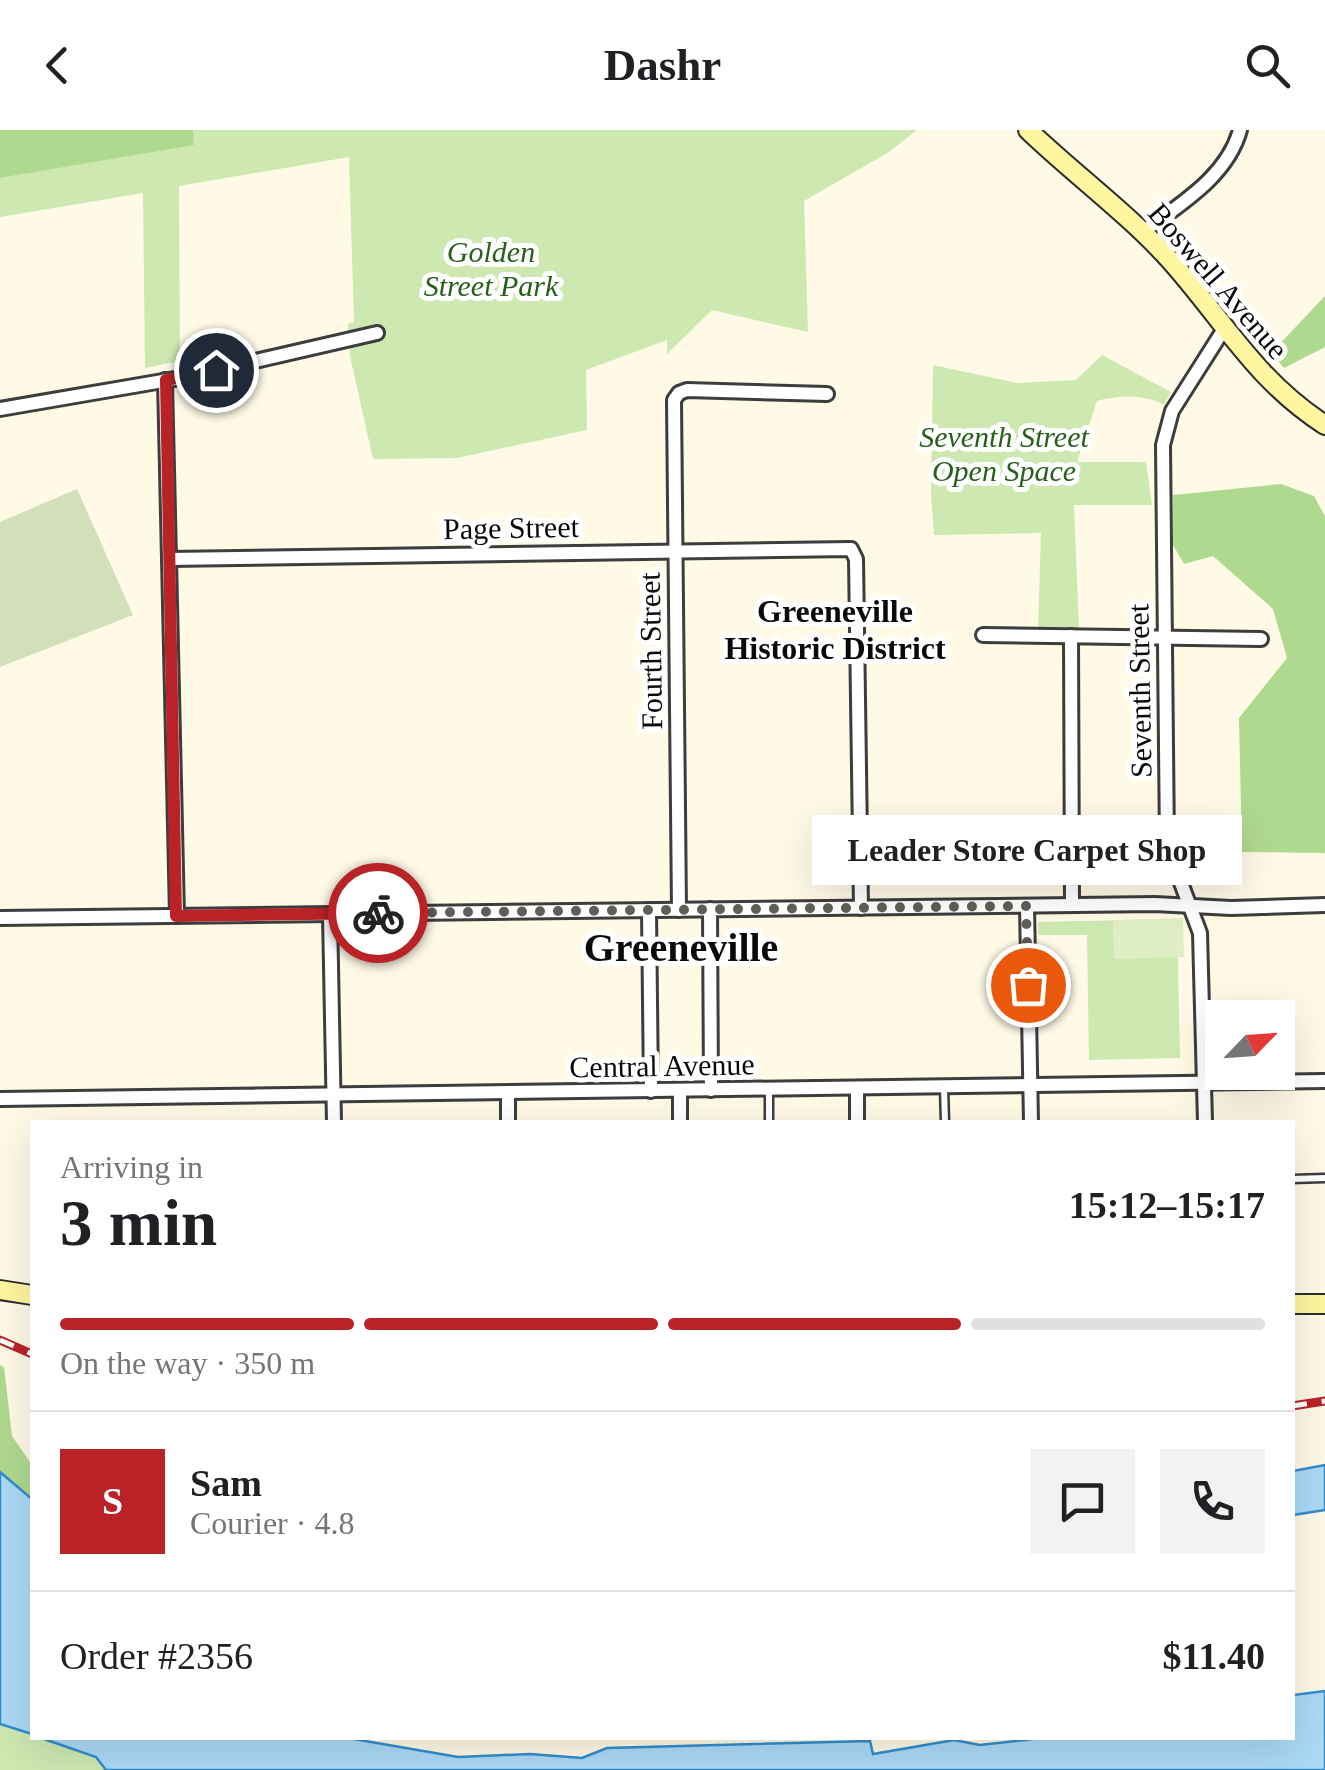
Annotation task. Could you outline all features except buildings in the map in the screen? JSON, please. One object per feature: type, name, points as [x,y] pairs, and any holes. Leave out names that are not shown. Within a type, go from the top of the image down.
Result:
[{"type":"street","name":"Boswell Avenue","points":[[1028,130],[1143,232],[1172,262],[1242,354],[1280,392],[1325,425]]},
{"type":"street","points":[[1143,232],[1215,175],[1233,149],[1240,130]]},
{"type":"street","name":"Seventh Street","points":[[1205,1120],[1200,938],[1166,846],[1164,435],[1176,404],[1224,329]]},
{"type":"street","points":[[0,409],[166,380],[377,333]]},
{"type":"street","points":[[166,380],[176,916]]},
{"type":"street","name":"Fourth Street","points":[[679,910],[674,404],[679,393],[687,390],[827,394]]},
{"type":"street","name":"Page Street","points":[[169,559],[844,547],[853,551],[861,908]]},
{"type":"street","points":[[982,635],[1260,639]]},
{"type":"street","points":[[1070,636],[1072,905]]},
{"type":"street","points":[[0,918],[1072,905],[1325,906]]},
{"type":"street","points":[[1026,906],[1031,1120]]},
{"type":"street","points":[[649,910],[652,1090]]},
{"type":"street","points":[[710,910],[711,1090]]},
{"type":"street","points":[[330,914],[334,1120]]},
{"type":"street","name":"Central Avenue","points":[[0,1100],[1325,1082]]},
{"type":"street","points":[[857,1088],[857,1120]]},
{"type":"street","points":[[680,1090],[680,1120]]},
{"type":"street","points":[[508,1092],[508,1120]]},
{"type":"street","points":[[0,1290],[30,1294]]},
{"type":"street","points":[[1295,1304],[1325,1304]]},
{"type":"lane","points":[[944,1087],[944,1120]]},
{"type":"lane","points":[[768,1089],[769,1120]]},
{"type":"lane","points":[[1295,1179],[1325,1178]]},
{"type":"green space","points":[[0,130],[193,130],[194,145],[0,178]]},
{"type":"green space","name":"Golden Street Park","points":[[193,130],[917,130],[889,152],[804,201],[808,332],[712,310],[667,354],[667,340],[586,370],[587,430],[457,458],[373,459],[350,356],[348,324],[354,322],[349,157],[179,186],[180,361],[145,368],[143,193],[0,217],[0,178],[194,144]]},
{"type":"green space","points":[[1325,296],[1325,347],[1284,368],[1271,353]]},
{"type":"green space","name":"Seventh Street Open Space","points":[[1102,355],[1171,392],[1164,405],[1131,397],[1097,401],[1077,462],[1146,462],[1152,505],[1074,505],[1079,630],[1038,630],[1041,533],[934,535],[933,365],[1017,383],[1076,380]]},
{"type":"green space","points":[[1281,484],[1314,496],[1325,516],[1325,853],[1242,852],[1239,718],[1287,658],[1273,609],[1213,556],[1184,564],[1173,545],[1173,495]]},
{"type":"green space","points":[[77,489],[133,615],[0,667],[0,522]]},
{"type":"green space","points":[[1183,918],[1184,957],[1114,959],[1113,920]]},
{"type":"green space","points":[[1177,919],[1180,1058],[1089,1060],[1087,935],[1038,935],[1038,922]]},
{"type":"green space","points":[[0,1365],[4,1367],[12,1436],[30,1462],[30,1497],[0,1472]]},
{"type":"green space","points":[[0,1724],[30,1733],[30,1740],[47,1740],[95,1756],[106,1770],[0,1770]]},
{"type":"water","points":[[1325,1465],[1325,1510],[1295,1515],[1295,1471]]},
{"type":"water","points":[[0,1472],[30,1497],[30,1733],[0,1724]]},
{"type":"water","points":[[1325,1691],[1325,1770],[106,1770],[96,1757],[47,1740],[360,1740],[458,1757],[530,1754],[582,1758],[607,1748],[870,1741],[873,1754],[954,1740],[980,1745],[1024,1740],[1295,1740],[1295,1695]]},
{"type":"railway","points":[[0,1340],[30,1353]]},
{"type":"railway","points":[[1295,1406],[1325,1401]]},
{"type":"way so far","points":[[378,913],[1026,906],[1028,985]]},
{"type":"place","name":"Leader Store Carpet Shop","points":[[1028,985]]},
{"type":"district","name":"Greeneville Historic District","points":[[835,630]]},
{"type":"district","name":"Greeneville","points":[[681,947]]},
{"type":"route","points":[[216,370],[166,380],[176,916],[378,913]]}]
